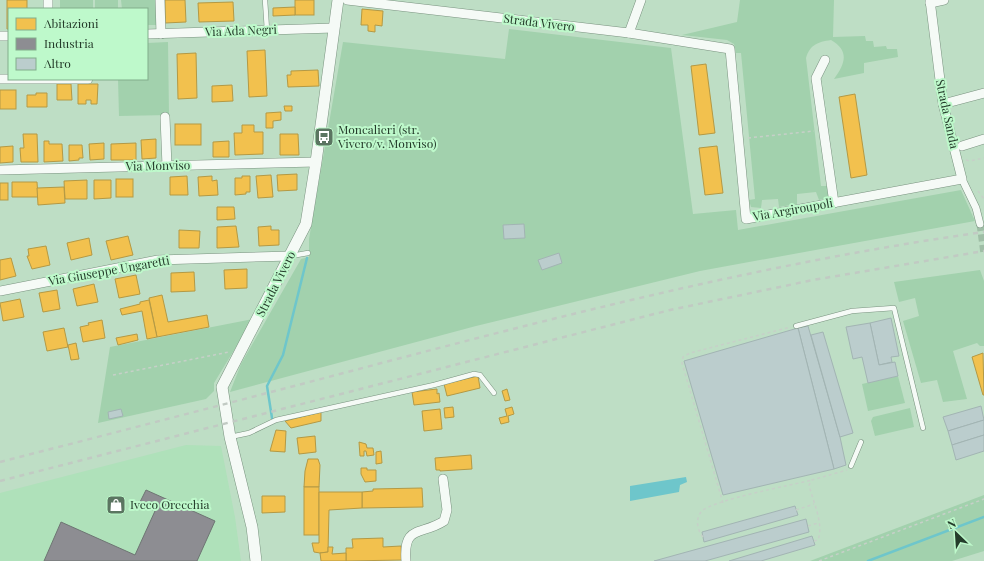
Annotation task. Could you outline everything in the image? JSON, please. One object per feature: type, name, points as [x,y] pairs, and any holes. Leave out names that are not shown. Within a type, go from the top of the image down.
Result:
[{"type":"street","points":[[160,0],[161,34]]},
{"type":"street","name":"Strada Vivero","points":[[256,561],[252,527],[230,438],[222,387],[291,256],[306,224],[338,0]]},
{"type":"street","name":"Strada Vivero","points":[[348,0],[629,33],[730,49]]},
{"type":"street","points":[[629,33],[641,0]]},
{"type":"street","points":[[930,2],[944,0]]},
{"type":"street","name":"Strada Sanda","points":[[930,2],[942,104],[962,179],[976,208],[980,224]]},
{"type":"street","name":"Via Ada Negri","points":[[148,34],[334,28]]},
{"type":"street","name":"Via Argiroupoli","points":[[730,49],[746,219],[962,179]]},
{"type":"street","points":[[825,60],[816,78],[834,203]]},
{"type":"street","points":[[942,104],[984,93]]},
{"type":"street","points":[[165,117],[167,166]]},
{"type":"street","points":[[962,146],[984,139]]},
{"type":"street","name":"Via Monviso","points":[[0,170],[316,162]]},
{"type":"street","name":"Via Giuseppe Ungaretti","points":[[0,290],[158,260],[291,256]]},
{"type":"street","points":[[406,561],[404,546],[410,535],[419,530],[435,527],[444,521],[447,510],[443,479]]},
{"type":"lane","points":[[265,0],[267,31]]},
{"type":"lane","points":[[291,256],[308,253]]},
{"type":"lane","points":[[796,326],[852,311],[894,308],[923,428]]},
{"type":"lane","points":[[230,438],[249,433],[276,420],[434,385],[474,374],[480,375],[494,394]]},
{"type":"lane","points":[[851,466],[861,442]]},
{"type":"path","points":[[738,139],[824,130]]},
{"type":"path","points":[[968,166],[966,160],[970,161],[984,158]]},
{"type":"path","points":[[976,189],[984,199]]},
{"type":"path","points":[[723,503],[682,363],[683,357],[690,353],[796,326]]},
{"type":"path","points":[[113,375],[241,350]]},
{"type":"path","points":[[703,536],[699,532],[697,521],[698,515],[707,508],[840,473],[851,466]]},
{"type":"path","points":[[812,480],[809,485],[819,518],[819,536],[818,540],[814,541]]},
{"type":"path","points":[[819,561],[984,499]]},
{"type":"path","points":[[796,510],[814,504]]},
{"type":"path","points":[[808,526],[818,523]]},
{"type":"shaded area","points":[[60,0],[93,0],[93,8],[60,8]]},
{"type":"shaded area","points":[[95,0],[118,0],[118,8],[95,8]]},
{"type":"shaded area","points":[[121,0],[156,0],[157,25],[148,25],[148,8],[122,8]]},
{"type":"shaded area","points":[[740,0],[834,0],[833,37],[865,36],[866,41],[873,41],[874,47],[886,46],[887,49],[897,49],[898,57],[864,63],[864,73],[834,79],[841,68],[844,58],[841,49],[837,44],[831,40],[815,45],[812,47],[806,58],[821,186],[829,186],[829,195],[827,198],[819,200],[816,192],[797,194],[797,204],[779,207],[778,199],[762,200],[761,208],[751,207],[749,200],[755,199],[741,53],[736,53],[734,44],[727,40],[682,35],[737,22]]},
{"type":"shaded area","points":[[509,29],[671,48],[693,214],[736,210],[738,230],[961,190],[975,221],[700,271],[476,326],[230,392],[241,364],[301,259],[309,257],[309,239],[343,42],[505,59]]},
{"type":"shaded area","points":[[168,42],[169,115],[119,116],[118,80],[148,80],[148,43]]},
{"type":"shaded area","points":[[980,270],[984,281],[984,346],[980,346],[977,343],[953,351],[967,399],[943,402],[937,380],[921,383],[903,321],[919,316],[915,298],[899,302],[894,282]]},
{"type":"shaded area","points":[[253,319],[214,383],[214,391],[206,399],[98,423],[110,347]]},
{"type":"shaded area","points":[[898,376],[905,403],[868,411],[862,384]]},
{"type":"shaded area","points":[[910,408],[914,427],[875,436],[871,421],[873,417]]},
{"type":"shaded area","name":"Iveco Orecchia","points":[[186,445],[221,446],[235,517],[241,561],[0,561],[0,493]]},
{"type":"shaded area","points":[[984,495],[984,551],[952,561],[810,561]]},
{"type":"water","points":[[686,477],[687,482],[680,485],[679,492],[630,501],[630,486]]},
{"type":"building: Abitazioni","points":[[7,0],[27,0],[27,8],[8,8],[7,29]]},
{"type":"building: Abitazioni","points":[[165,0],[185,0],[186,22],[165,23]]},
{"type":"building: Abitazioni","points":[[295,0],[314,0],[314,15],[295,15]]},
{"type":"building: Abitazioni","points":[[233,2],[234,21],[199,22],[198,3]]},
{"type":"building: Abitazioni","points":[[295,7],[295,15],[273,16],[273,8]]},
{"type":"building: Abitazioni","points":[[362,9],[383,11],[382,26],[375,25],[375,32],[368,31],[368,25],[361,25]]},
{"type":"building: Abitazioni","points":[[265,50],[267,96],[249,97],[247,51]]},
{"type":"building: Abitazioni","points":[[196,53],[197,98],[178,99],[177,54]]},
{"type":"building: Abitazioni","points":[[706,64],[715,133],[699,135],[691,66]]},
{"type":"building: Abitazioni","points":[[318,70],[319,86],[288,87],[287,75],[291,75],[291,71]]},
{"type":"building: Abitazioni","points":[[57,84],[71,84],[72,100],[57,100]]},
{"type":"building: Abitazioni","points":[[78,84],[98,84],[97,104],[91,104],[91,100],[86,100],[86,104],[78,104]]},
{"type":"building: Abitazioni","points":[[232,85],[233,101],[212,102],[212,86]]},
{"type":"building: Abitazioni","points":[[0,90],[16,90],[16,109],[0,109]]},
{"type":"building: Abitazioni","points":[[36,93],[47,93],[47,107],[27,107],[27,95],[36,95]]},
{"type":"building: Abitazioni","points":[[855,94],[867,175],[851,178],[839,97]]},
{"type":"building: Abitazioni","points":[[284,106],[292,106],[292,111],[285,111]]},
{"type":"building: Abitazioni","points":[[281,112],[281,120],[273,121],[273,128],[266,128],[266,113]]},
{"type":"building: Abitazioni","points":[[175,124],[201,124],[201,145],[175,145]]},
{"type":"building: Abitazioni","points":[[242,125],[254,125],[254,132],[263,132],[263,154],[235,155],[234,133],[242,133]]},
{"type":"building: Abitazioni","points":[[23,134],[37,134],[38,162],[21,162],[20,148],[24,148]]},
{"type":"building: Abitazioni","points":[[280,134],[298,134],[299,155],[280,155]]},
{"type":"building: Abitazioni","points":[[156,139],[156,158],[142,159],[141,140]]},
{"type":"building: Abitazioni","points":[[44,141],[49,141],[49,144],[62,144],[63,161],[44,162]]},
{"type":"building: Abitazioni","points":[[229,141],[229,157],[213,157],[213,142]]},
{"type":"building: Abitazioni","points":[[104,143],[104,159],[90,160],[89,144]]},
{"type":"building: Abitazioni","points":[[136,143],[136,160],[111,160],[111,144]]},
{"type":"building: Abitazioni","points":[[69,145],[82,145],[83,158],[69,161]]},
{"type":"building: Abitazioni","points":[[13,146],[13,162],[0,163],[0,147]]},
{"type":"building: Abitazioni","points":[[717,146],[723,193],[705,195],[699,148]]},
{"type":"building: Abitazioni","points":[[297,174],[297,190],[278,191],[277,175]]},
{"type":"building: Abitazioni","points":[[271,175],[273,197],[258,198],[256,176]]},
{"type":"building: Abitazioni","points":[[187,176],[188,195],[170,195],[170,177]]},
{"type":"building: Abitazioni","points":[[212,176],[212,181],[217,180],[218,195],[199,196],[198,177]]},
{"type":"building: Abitazioni","points":[[242,176],[250,176],[250,192],[235,195],[235,178],[242,178]]},
{"type":"building: Abitazioni","points":[[116,179],[133,179],[133,197],[116,197]]},
{"type":"building: Abitazioni","points":[[87,180],[87,199],[65,199],[64,181]]},
{"type":"building: Abitazioni","points":[[94,180],[111,180],[111,198],[94,199]]},
{"type":"building: Abitazioni","points":[[12,182],[37,182],[38,197],[12,197]]},
{"type":"building: Abitazioni","points":[[0,183],[8,183],[8,200],[0,200]]},
{"type":"building: Abitazioni","points":[[64,187],[65,203],[38,205],[37,188]]},
{"type":"building: Abitazioni","points":[[217,207],[234,207],[235,219],[217,220]]},
{"type":"building: Abitazioni","points":[[236,226],[239,247],[217,248],[217,227]]},
{"type":"building: Abitazioni","points":[[271,226],[271,230],[279,230],[279,245],[259,246],[258,227]]},
{"type":"building: Abitazioni","points":[[179,230],[200,231],[199,248],[179,248]]},
{"type":"building: Abitazioni","points":[[128,236],[133,255],[111,260],[106,241]]},
{"type":"building: Abitazioni","points":[[89,238],[92,255],[71,260],[67,243]]},
{"type":"building: Abitazioni","points":[[46,246],[50,265],[32,269],[27,256],[29,256],[28,249]]},
{"type":"building: Abitazioni","points":[[11,258],[16,276],[0,280],[0,260]]},
{"type":"building: Abitazioni","points":[[247,269],[247,288],[225,289],[224,270]]},
{"type":"building: Abitazioni","points":[[194,272],[195,291],[171,292],[171,273]]},
{"type":"building: Abitazioni","points":[[136,275],[140,294],[119,298],[115,279]]},
{"type":"building: Abitazioni","points":[[94,284],[98,302],[77,306],[73,289]]},
{"type":"building: Abitazioni","points":[[57,290],[60,309],[43,312],[39,293]]},
{"type":"building: Abitazioni","points":[[162,295],[168,322],[207,315],[209,327],[157,337],[149,298]]},
{"type":"building: Abitazioni","points":[[20,299],[24,317],[3,321],[0,303]]},
{"type":"building: Abitazioni","points":[[149,300],[157,337],[147,339],[142,311],[122,315],[120,309]]},
{"type":"building: Abitazioni","points":[[102,320],[105,338],[83,342],[80,327],[89,325],[88,323]]},
{"type":"building: Abitazioni","points":[[64,328],[68,347],[47,351],[43,332]]},
{"type":"building: Abitazioni","points":[[137,334],[138,340],[118,345],[116,338]]},
{"type":"building: Abitazioni","points":[[76,343],[79,359],[71,360],[68,345]]},
{"type":"building: Abitazioni","points":[[983,353],[984,395],[972,357]]},
{"type":"building: Abitazioni","points":[[478,376],[480,388],[447,396],[444,384]]},
{"type":"building: Abitazioni","points":[[437,389],[440,402],[414,405],[412,392]]},
{"type":"building: Abitazioni","points":[[507,389],[510,400],[505,401],[502,391]]},
{"type":"building: Abitazioni","points":[[453,407],[454,417],[445,418],[444,408]]},
{"type":"building: Abitazioni","points":[[512,407],[514,414],[508,416],[509,422],[501,424],[499,418],[507,416],[505,409]]},
{"type":"building: Abitazioni","points":[[440,409],[442,429],[424,431],[422,411]]},
{"type":"building: Abitazioni","points":[[321,412],[321,421],[291,428],[285,421]]},
{"type":"building: Abitazioni","points":[[276,430],[286,431],[285,452],[270,451]]},
{"type":"building: Abitazioni","points":[[315,436],[316,452],[299,454],[297,438]]},
{"type":"building: Abitazioni","points":[[359,442],[366,444],[367,448],[373,448],[374,455],[367,456],[366,451],[364,451],[364,456],[360,456]]},
{"type":"building: Abitazioni","points":[[381,451],[382,463],[376,464],[376,452]]},
{"type":"building: Abitazioni","points":[[471,455],[472,469],[436,470],[435,458]]},
{"type":"building: Abitazioni","points":[[308,459],[318,459],[320,465],[319,487],[304,487],[305,471]]},
{"type":"building: Abitazioni","points":[[361,468],[376,470],[376,481],[365,482],[361,474]]},
{"type":"building: Abitazioni","points":[[304,487],[319,487],[319,535],[304,535]]},
{"type":"building: Abitazioni","points":[[422,488],[423,507],[362,508],[362,492],[373,491],[373,489]]},
{"type":"building: Abitazioni","points":[[319,492],[362,492],[362,508],[329,510],[328,552],[320,553],[314,552],[312,543],[319,543]]},
{"type":"building: Abitazioni","points":[[262,496],[285,496],[285,512],[262,513]]},
{"type":"building: Abitazioni","points":[[383,538],[383,547],[401,546],[402,560],[346,561],[346,548],[353,548],[352,539]]},
{"type":"building: Abitazioni","points":[[328,547],[333,547],[332,554],[346,553],[346,561],[321,561],[320,553],[328,552]]},
{"type":"building: Industria","points":[[146,490],[215,521],[197,561],[44,561],[61,522],[135,555],[155,511],[139,504]]},
{"type":"building: Altro","points":[[524,224],[525,238],[504,239],[503,225]]},
{"type":"building: Altro","points":[[559,253],[562,263],[542,270],[538,260]]},
{"type":"building: Altro","points":[[891,318],[899,356],[891,357],[892,362],[879,365],[870,323]]},
{"type":"building: Altro","points":[[870,323],[879,365],[895,362],[898,376],[868,383],[862,357],[853,359],[846,327]]},
{"type":"building: Altro","points":[[808,326],[840,437],[846,465],[834,469],[798,328]]},
{"type":"building: Altro","points":[[798,328],[834,469],[723,495],[684,361]]},
{"type":"building: Altro","points":[[823,332],[853,433],[840,437],[811,335]]},
{"type":"building: Altro","points":[[981,406],[984,420],[948,431],[943,417]]},
{"type":"building: Altro","points":[[121,409],[123,416],[109,419],[108,412]]},
{"type":"building: Altro","points":[[984,420],[984,435],[952,445],[948,431]]},
{"type":"building: Altro","points":[[984,435],[984,451],[956,460],[952,445]]},
{"type":"building: Altro","points":[[795,506],[798,515],[704,542],[702,532]]},
{"type":"building: Altro","points":[[806,519],[809,532],[705,561],[654,561]]},
{"type":"building: Altro","points":[[812,536],[815,545],[761,561],[729,561]]},
{"type":"waterway","points":[[272,418],[267,386],[283,355],[307,258]]},
{"type":"waterway","points":[[868,561],[984,517]]},
{"type":"tunnel","points":[[980,224],[984,254]]},
{"type":"railway","points":[[0,462],[601,307],[753,273],[907,244],[984,232]]},
{"type":"railway","points":[[0,481],[670,310],[813,280],[984,251]]},
{"type":"place","name":"Moncalieri (str. Vivero/v. Monviso)","points":[[324,137]]},
{"type":"place","name":"Iveco Orecchia","points":[[116,505]]}]
